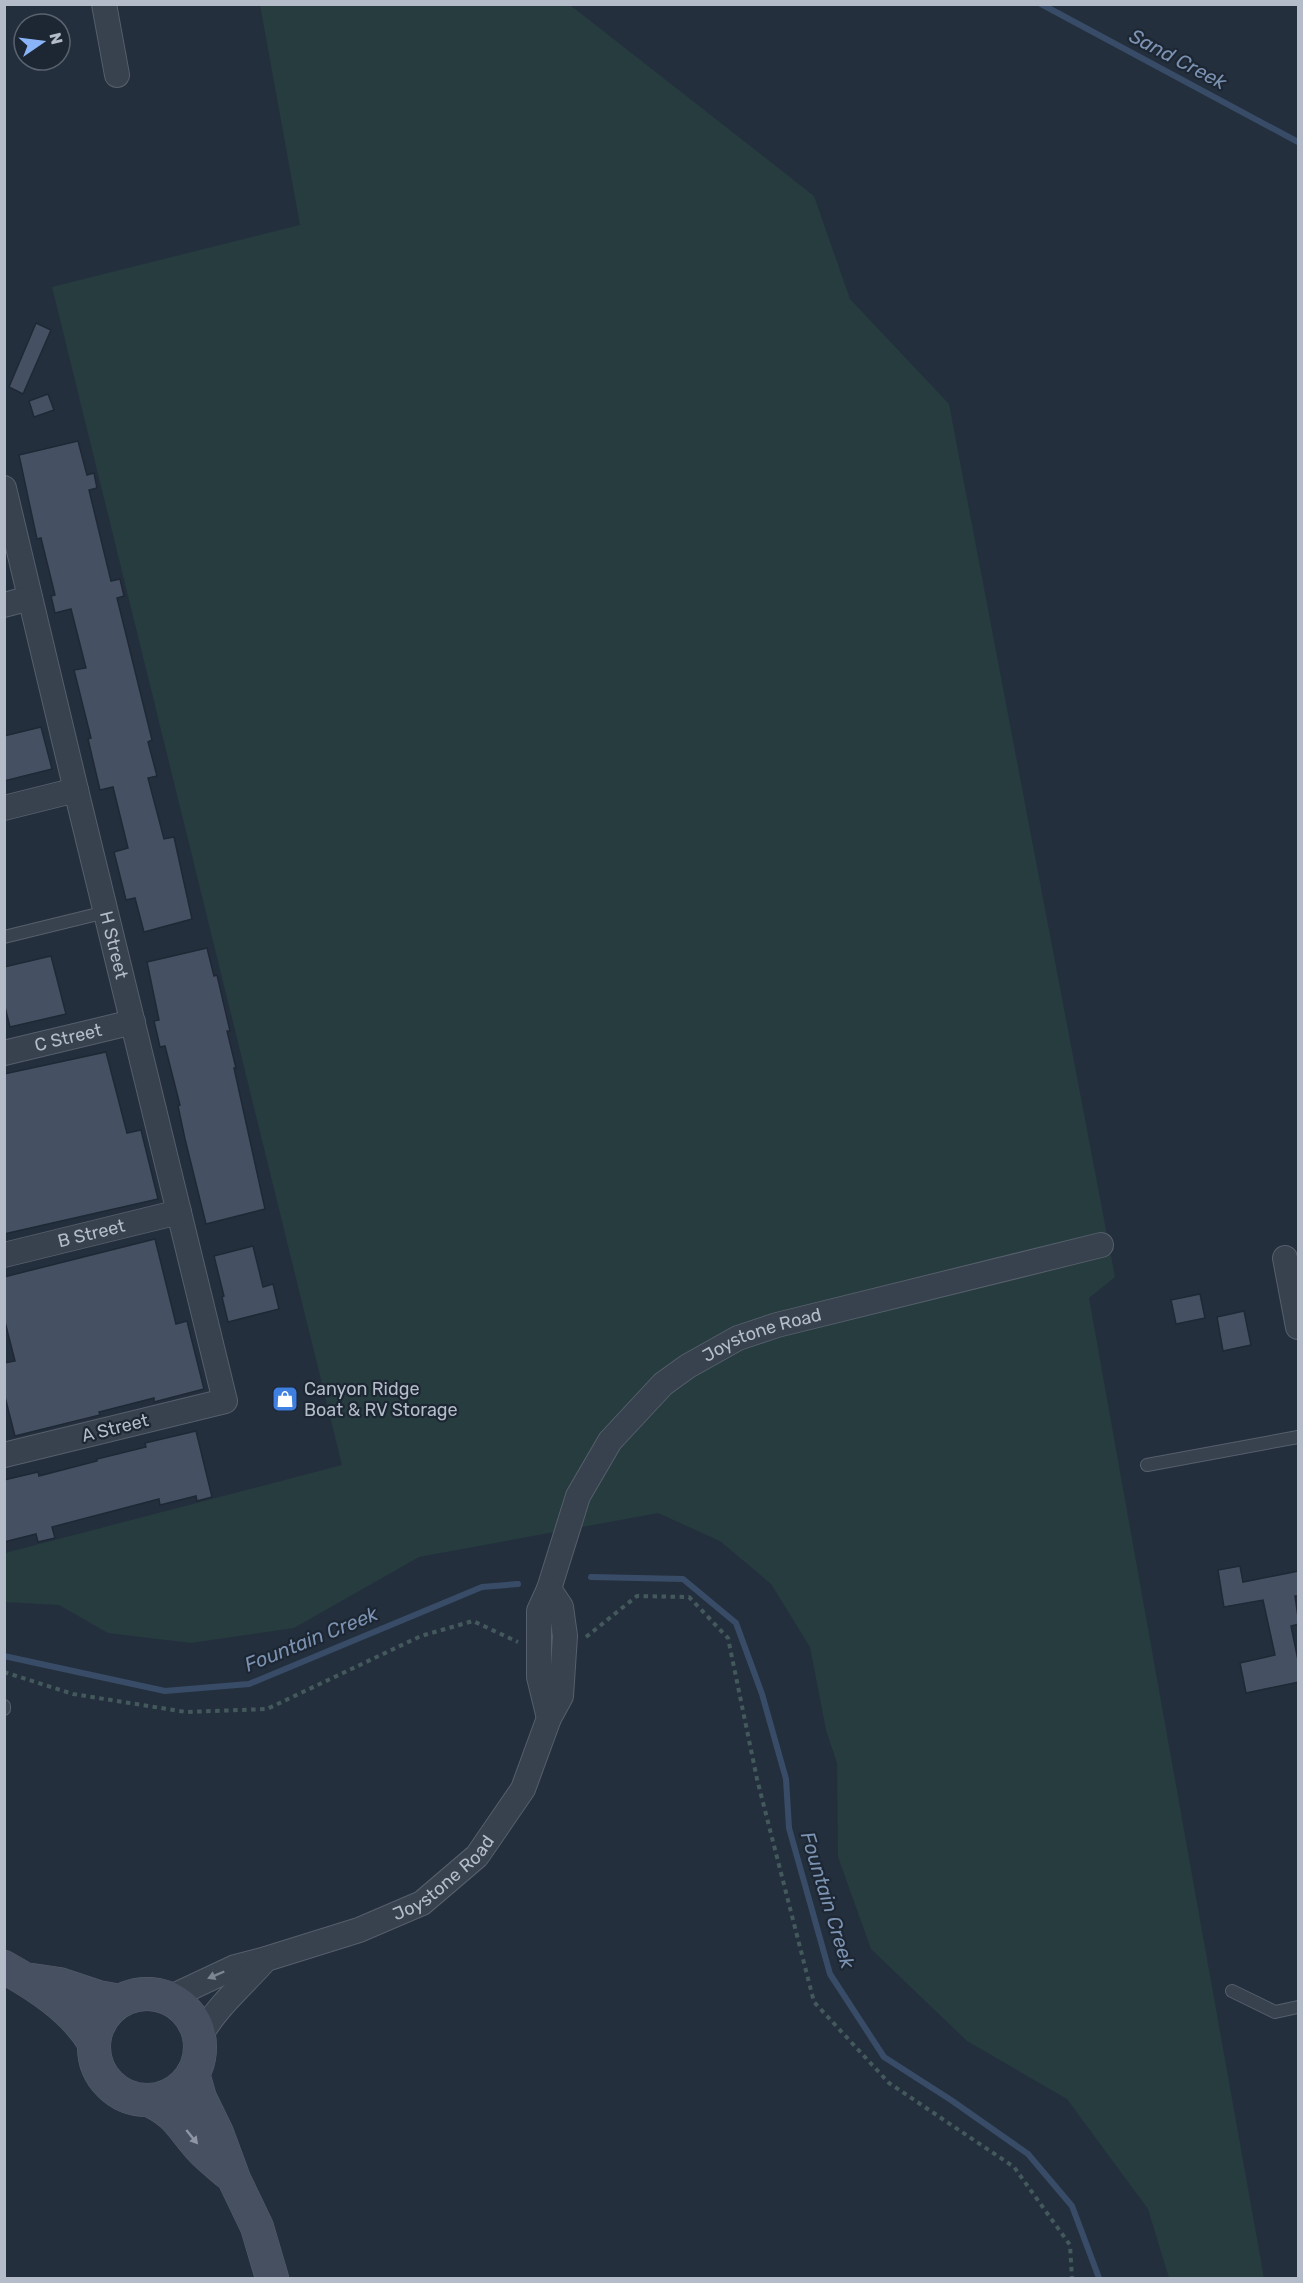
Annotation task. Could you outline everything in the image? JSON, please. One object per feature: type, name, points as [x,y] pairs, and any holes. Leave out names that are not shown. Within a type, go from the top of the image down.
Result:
[{"type":"main road","points":[[12,1975],[59,1984],[98,1997],[120,2001]]},
{"type":"main road","points":[[12,1975],[81,2023],[94,2043]]},
{"type":"main road","points":[[149,2100],[174,2092],[193,2073],[199,2056],[199,2038],[189,2015],[169,1998],[149,1993],[120,2001],[99,2023],[94,2053],[100,2071],[112,2087],[129,2097],[149,2100],[166,2108],[203,2151],[234,2179]]},
{"type":"main road","points":[[193,2073],[200,2098],[257,2227],[272,2278]]},
{"type":"street","points":[[104,4],[117,75]]},
{"type":"street","name":"H Street","points":[[4,488],[225,1401]]},
{"type":"street","points":[[4,605],[30,598]]},
{"type":"street","points":[[4,808],[76,790]]},
{"type":"street","name":"C Street","points":[[4,1053],[133,1022]]},
{"type":"street","name":"B Street","points":[[4,1255],[179,1212]]},
{"type":"street","name":"Joystone Road","points":[[169,1998],[235,1966],[266,1959],[359,1930],[422,1903],[477,1856],[523,1789],[549,1718],[539,1677],[539,1611],[549,1589],[578,1496],[610,1441],[663,1384],[688,1366],[738,1338],[777,1325],[1101,1245]]},
{"type":"street","points":[[1286,1258],[1299,1327]]},
{"type":"street","name":"A Street","points":[[4,1455],[225,1401]]},
{"type":"street","points":[[199,2038],[215,2012],[237,1992],[266,1959]]},
{"type":"lane","points":[[4,937],[106,912]]},
{"type":"lane","points":[[1147,1465],[1299,1437]]},
{"type":"lane","points":[[1232,1991],[1275,2012],[1299,2007]]},
{"type":"path","points":[[578,1643],[637,1596],[688,1597],[728,1638],[757,1779],[814,2002],[889,2083],[1014,2168],[1070,2245],[1072,2278]]},
{"type":"path","points":[[4,1672],[74,1694],[186,1712],[267,1709],[421,1636],[472,1621],[518,1642]]},
{"type":"green space","points":[[260,5],[570,5],[814,196],[850,299],[949,404],[1115,1277],[1089,1298],[1264,2278],[1169,2278],[1148,2209],[1067,2099],[967,2041],[871,1949],[838,1857],[837,1763],[826,1730],[810,1647],[771,1584],[720,1541],[658,1513],[419,1557],[294,1628],[191,1643],[108,1633],[59,1605],[5,1602],[5,1553],[342,1465],[52,287],[300,225]]},
{"type":"building","points":[[36,323],[51,330],[23,394],[9,387]]},
{"type":"building","points":[[48,394],[54,410],[34,417],[29,401]]},
{"type":"building","points":[[78,441],[87,475],[94,473],[97,488],[89,490],[111,581],[120,579],[124,596],[117,598],[152,740],[148,742],[157,776],[148,778],[164,839],[174,837],[192,919],[144,932],[135,898],[126,900],[114,852],[128,848],[113,787],[100,790],[88,739],[91,738],[74,670],[86,668],[71,609],[55,613],[51,596],[55,595],[41,538],[37,539],[19,455]]},
{"type":"building","points":[[41,727],[52,769],[4,781],[4,736]]},
{"type":"building","points":[[207,948],[214,976],[217,975],[230,1031],[227,1031],[236,1068],[234,1068],[265,1209],[206,1224],[165,1046],[160,1047],[154,1021],[159,1020],[147,962]]},
{"type":"building","points":[[51,956],[66,1014],[10,1027],[4,1003],[4,967]]},
{"type":"building","points":[[106,1052],[127,1133],[141,1130],[158,1199],[4,1234],[4,1074]]},
{"type":"building","points":[[155,1239],[176,1324],[187,1321],[204,1389],[154,1402],[154,1398],[99,1412],[100,1415],[15,1436],[4,1393],[4,1363],[15,1361],[4,1318],[4,1277]]},
{"type":"building","points":[[253,1246],[263,1287],[273,1284],[279,1309],[228,1322],[214,1256]]},
{"type":"building","points":[[1200,1294],[1205,1318],[1176,1324],[1171,1300]]},
{"type":"building","points":[[1244,1311],[1251,1345],[1223,1351],[1217,1317]]},
{"type":"building","points":[[196,1431],[212,1497],[197,1501],[196,1496],[160,1505],[159,1499],[52,1527],[55,1538],[38,1542],[36,1534],[4,1542],[4,1480],[38,1472],[39,1476],[146,1447],[145,1443]]},
{"type":"building","points":[[1240,1566],[1243,1582],[1299,1571],[1299,1596],[1295,1596],[1299,1624],[1291,1626],[1299,1665],[1299,1682],[1246,1693],[1240,1663],[1275,1655],[1263,1600],[1224,1607],[1218,1570]]},
{"type":"waterway","name":"Sand Creek","points":[[1041,4],[1298,142]]},
{"type":"waterway","name":"Fountain Creek","points":[[591,1577],[683,1579],[736,1623],[762,1694],[786,1779],[789,1828],[830,1974],[884,2057],[1028,2154],[1072,2206],[1099,2278]]},
{"type":"waterway","name":"Fountain Creek","points":[[4,1656],[165,1691],[249,1684],[482,1587],[518,1584]]},
{"type":"place","name":"Canyon Ridge Boat & RV Storage","points":[[285,1399]]}]
